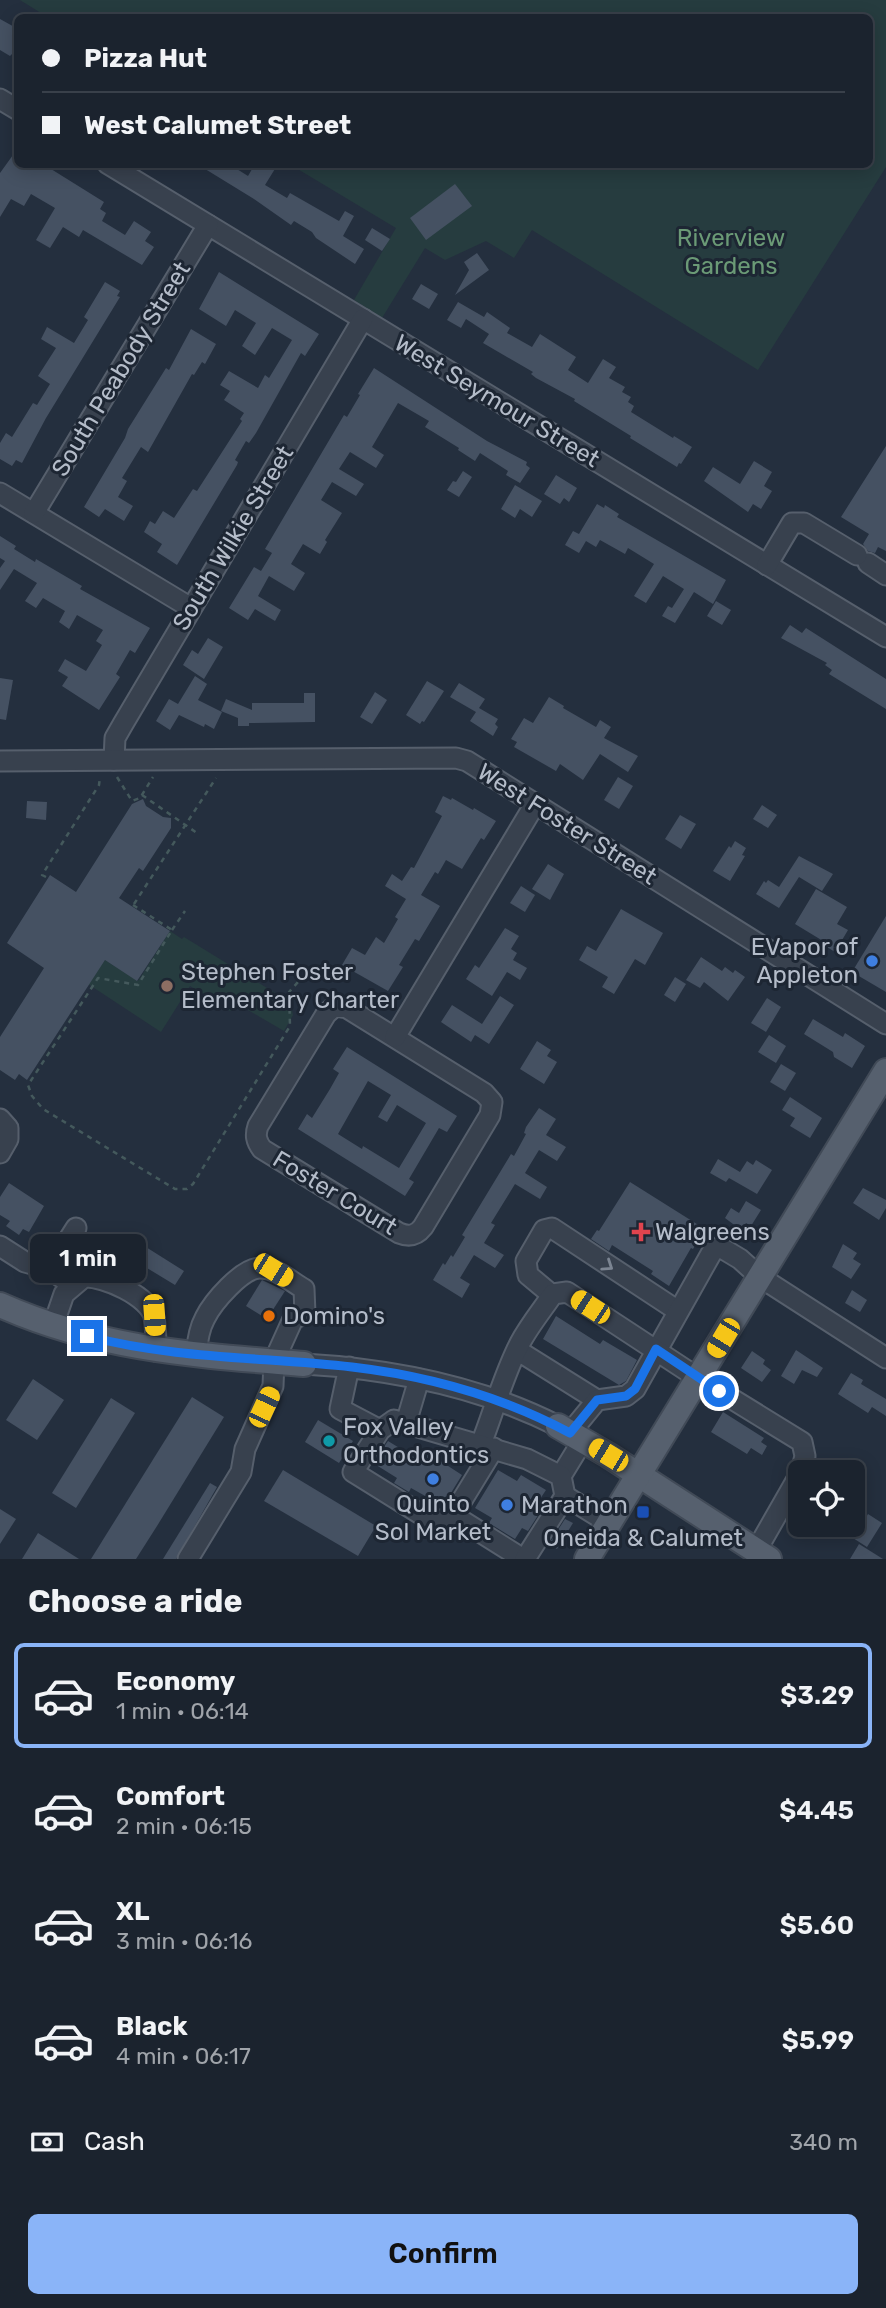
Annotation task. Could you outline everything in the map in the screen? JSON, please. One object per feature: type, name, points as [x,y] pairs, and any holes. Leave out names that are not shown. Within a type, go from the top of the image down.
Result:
[{"type":"main road","points":[[587,1559],[886,1070]]},
{"type":"main road","points":[[0,1305],[52,1326],[116,1344],[156,1351],[304,1364]]},
{"type":"main road","points":[[570,1433],[639,1475],[754,1554]]},
{"type":"street","name":"West Seymour Street","points":[[115,168],[767,565],[883,629]]},
{"type":"street","name":"South Peabody Street","points":[[34,513],[208,225]]},
{"type":"street","name":"South Wilkie Street","points":[[116,769],[115,738],[363,319]]},
{"type":"street","points":[[0,493],[191,608]]},
{"type":"street","points":[[767,565],[792,523],[804,523],[886,575]]},
{"type":"street","name":"West Foster Street","points":[[0,761],[116,769],[456,758],[476,766],[886,1024]]},
{"type":"street","points":[[395,1037],[536,804]]},
{"type":"street","name":"Foster Court","points":[[335,1006],[347,1008],[395,1037],[484,1093],[492,1102],[490,1115],[423,1227],[419,1233],[412,1236],[399,1233],[262,1149],[256,1138],[258,1126],[330,1009],[335,1006]]},
{"type":"street","points":[[0,1119],[8,1128],[8,1139],[0,1153]]},
{"type":"street","points":[[50,1269],[76,1228]]},
{"type":"street","points":[[552,1295],[528,1275],[526,1261],[544,1230],[552,1228],[678,1311]]},
{"type":"street","points":[[0,1246],[26,1262],[50,1269],[72,1285]]},
{"type":"street","points":[[517,1350],[597,1400],[626,1396],[635,1389],[712,1252],[720,1247],[740,1259],[760,1277],[886,1357]]},
{"type":"street","points":[[188,1559],[241,1472],[245,1449],[274,1386],[274,1362],[293,1319],[305,1314],[304,1289],[273,1270],[257,1268],[242,1275],[220,1296],[205,1318],[197,1341],[196,1355]]},
{"type":"street","points":[[52,1326],[64,1294],[85,1277],[95,1276],[116,1284],[146,1304],[154,1315],[156,1351]]},
{"type":"street","points":[[561,1476],[527,1459],[487,1446],[394,1419],[380,1430],[353,1472],[435,1523],[453,1515],[487,1446],[504,1377],[517,1350],[552,1295],[567,1292],[802,1442],[804,1460]]},
{"type":"street","points":[[304,1364],[349,1367],[419,1378],[498,1400],[570,1433]]},
{"type":"street","points":[[349,1367],[340,1409],[380,1430]]},
{"type":"street","points":[[406,1423],[419,1378]]},
{"type":"street","points":[[453,1515],[524,1559],[565,1496],[561,1476],[570,1433],[597,1400]]},
{"type":"street","points":[[754,1554],[788,1494]]},
{"type":"street","points":[[565,1496],[609,1523]]},
{"type":"path","points":[[116,769],[132,800],[137,800],[142,795],[153,777]]},
{"type":"path","points":[[46,877],[42,875],[99,785],[100,777]]},
{"type":"path","points":[[172,930],[133,906],[216,778]]},
{"type":"path","points":[[142,795],[197,833]]},
{"type":"path","points":[[171,823],[180,821]]},
{"type":"path","points":[[185,911],[138,985],[99,978],[28,1085],[32,1096],[43,1109],[174,1189],[187,1189],[193,1184],[290,1026],[289,992],[299,981]]},
{"type":"green space","name":"Riverview Gardens","points":[[20,0],[886,0],[886,167],[758,370],[532,230],[514,258],[486,241],[445,260],[425,248],[382,318],[354,300],[396,228],[296,168],[873,168],[873,14],[43,14]]},
{"type":"green space","points":[[170,931],[290,1002],[293,1015],[284,1031],[241,1006],[230,1011],[190,986],[161,1032],[88,984],[105,960],[138,981]]},
{"type":"building","points":[[0,19],[14,27],[14,55],[10,56],[0,50]]},
{"type":"building","points":[[14,154],[14,168],[49,168],[104,202],[100,209],[106,213],[102,221],[125,235],[134,221],[151,232],[145,241],[154,247],[142,265],[83,230],[79,237],[63,227],[50,248],[36,240],[55,208],[31,194],[24,206],[11,199],[0,217],[0,173]]},
{"type":"building","points":[[204,168],[235,168],[248,176],[253,168],[276,168],[265,185],[287,198],[290,193],[339,221],[345,211],[354,216],[343,236],[364,249],[355,264],[316,238],[312,232],[294,221],[291,225]]},
{"type":"building","points":[[455,184],[472,206],[426,240],[410,218]]},
{"type":"building","points":[[372,228],[390,239],[382,251],[365,240]]},
{"type":"building","points":[[477,253],[489,270],[455,295],[469,270],[464,262]]},
{"type":"building","points":[[219,272],[319,334],[305,356],[301,353],[256,433],[249,443],[246,441],[235,460],[237,465],[177,565],[157,552],[162,544],[144,532],[150,521],[155,524],[163,511],[174,518],[193,489],[197,491],[242,421],[240,419],[244,413],[224,400],[230,391],[220,385],[229,371],[258,388],[265,375],[269,378],[292,340],[272,328],[255,355],[242,346],[256,323],[235,310],[226,326],[199,309]]},
{"type":"building","points":[[105,282],[120,291],[117,296],[120,297],[46,418],[22,463],[16,460],[12,466],[0,459],[0,443],[6,433],[12,437],[33,403],[37,405],[50,384],[38,376],[56,348],[41,339],[47,327],[74,343],[88,320],[84,317]]},
{"type":"building","points":[[421,284],[438,294],[429,309],[412,299]]},
{"type":"building","points":[[458,302],[484,317],[487,312],[510,328],[507,333],[532,347],[540,334],[576,357],[568,370],[588,383],[603,359],[616,367],[609,378],[625,387],[622,392],[631,397],[628,402],[634,406],[631,412],[692,447],[681,464],[677,467],[574,401],[575,399],[536,378],[531,374],[533,372],[483,343],[489,334],[466,319],[461,328],[447,320]]},
{"type":"building","points":[[191,329],[216,344],[205,364],[202,362],[194,375],[192,374],[148,452],[141,447],[122,478],[127,481],[118,497],[133,506],[124,521],[105,509],[99,517],[84,507],[128,429],[166,368],[169,370]]},
{"type":"building","points":[[374,368],[487,441],[527,462],[526,465],[530,468],[520,483],[506,475],[508,471],[480,453],[475,461],[425,427],[429,421],[398,403],[372,447],[384,455],[376,468],[350,452],[339,469],[364,484],[356,496],[332,482],[321,500],[342,513],[325,540],[327,542],[320,554],[303,544],[291,564],[305,573],[294,591],[269,576],[258,596],[281,610],[275,621],[255,609],[248,620],[229,608],[254,567],[261,571],[272,553],[265,549],[344,415],[347,417]]},
{"type":"building","points":[[886,446],[886,551],[878,547],[875,553],[868,551],[863,544],[869,534],[841,517]]},
{"type":"building","points":[[754,461],[772,472],[764,486],[772,491],[761,509],[753,504],[748,512],[704,481],[713,467],[740,484]]},
{"type":"building","points":[[463,471],[472,477],[459,497],[447,490]]},
{"type":"building","points":[[556,475],[577,488],[569,502],[564,498],[560,504],[544,494]]},
{"type":"building","points":[[515,485],[542,501],[532,517],[520,509],[515,518],[501,509]]},
{"type":"building","points":[[597,504],[604,508],[605,505],[619,514],[617,517],[726,580],[713,604],[694,592],[675,623],[662,616],[668,606],[672,608],[684,589],[663,576],[646,603],[634,596],[654,564],[628,548],[625,554],[600,540],[596,547],[586,541],[579,553],[565,545],[573,531],[579,534]]},
{"type":"building","points":[[0,536],[35,562],[36,559],[82,586],[80,589],[150,628],[135,653],[130,650],[116,674],[120,677],[99,710],[62,686],[68,677],[58,671],[65,659],[86,671],[102,645],[96,641],[103,630],[77,615],[69,629],[59,622],[65,611],[43,598],[36,608],[25,601],[37,583],[14,569],[0,590],[0,568],[5,561],[0,558]]},
{"type":"building","points":[[716,601],[731,610],[722,625],[707,616]]},
{"type":"building","points":[[790,625],[802,633],[806,628],[886,679],[886,709],[829,674],[832,670],[825,665],[827,663],[781,638]]},
{"type":"building","points":[[208,638],[223,647],[204,679],[183,665],[192,650],[198,654]]},
{"type":"building","points":[[195,676],[207,684],[198,700],[222,712],[214,729],[179,715],[170,730],[156,721],[169,699],[178,704]]},
{"type":"building","points":[[0,678],[13,680],[6,720],[0,719]]},
{"type":"building","points":[[427,681],[444,691],[420,724],[406,715]]},
{"type":"building","points":[[459,683],[485,699],[479,708],[498,719],[495,724],[498,727],[493,736],[470,721],[476,712],[450,697]]},
{"type":"building","points":[[375,692],[387,700],[372,724],[360,717]]},
{"type":"building","points":[[304,693],[315,693],[315,722],[249,723],[249,726],[238,726],[238,718],[221,711],[226,699],[252,710],[252,703],[304,703]]},
{"type":"building","points":[[549,697],[596,727],[600,720],[611,727],[604,738],[638,756],[628,772],[600,754],[583,780],[560,764],[556,771],[514,747],[517,742],[511,739],[524,718],[533,723]]},
{"type":"building","points":[[618,777],[633,786],[619,809],[604,800]]},
{"type":"building","points":[[443,796],[473,810],[474,808],[496,821],[484,840],[481,838],[462,869],[446,860],[438,874],[435,872],[421,895],[440,906],[419,941],[415,939],[399,965],[403,967],[388,991],[342,965],[352,948],[365,955],[376,937],[384,943],[406,899],[385,886],[392,874],[402,881],[411,867],[414,868],[442,816],[435,812]]},
{"type":"building","points":[[143,799],[146,806],[163,817],[171,818],[171,828],[143,871],[139,868],[119,898],[170,931],[137,981],[105,960],[27,1080],[19,1074],[15,1080],[0,1070],[0,1037],[44,968],[7,943],[50,875],[76,892],[132,804]]},
{"type":"building","points":[[27,801],[47,802],[46,820],[26,818]]},
{"type":"building","points":[[762,805],[777,815],[768,828],[753,819]]},
{"type":"building","points":[[680,815],[696,824],[681,849],[665,839]]},
{"type":"building","points":[[735,841],[746,848],[742,855],[745,856],[730,881],[713,871]]},
{"type":"building","points":[[799,856],[833,874],[822,891],[799,877],[779,908],[756,894],[764,881],[766,883],[768,880],[779,887]]},
{"type":"building","points":[[548,864],[564,874],[550,900],[532,889]]},
{"type":"building","points":[[521,886],[535,895],[525,912],[510,903]]},
{"type":"building","points":[[816,889],[847,907],[837,924],[848,930],[835,952],[822,944],[823,941],[795,924]]},
{"type":"building","points":[[621,909],[663,933],[645,965],[635,959],[614,994],[602,987],[608,977],[579,960],[587,946],[596,951]]},
{"type":"building","name":"EVapor of Appleton","points":[[886,916],[886,992],[852,972]]},
{"type":"building","points":[[505,928],[519,936],[511,949],[517,953],[513,960],[527,968],[520,980],[507,972],[492,996],[466,979],[475,965],[479,968]]},
{"type":"building","points":[[701,957],[722,971],[725,967],[745,977],[728,1001],[704,982],[700,988],[686,980]]},
{"type":"building","points":[[675,977],[686,984],[675,1002],[664,995]]},
{"type":"building","points":[[500,996],[514,1005],[489,1044],[475,1035],[471,1042],[441,1022],[452,1005],[482,1024]]},
{"type":"building","points":[[767,998],[781,1007],[766,1032],[751,1023]]},
{"type":"building","points":[[813,1019],[843,1037],[845,1033],[865,1046],[852,1068],[804,1034]]},
{"type":"building","points":[[769,1035],[786,1046],[776,1063],[758,1052]]},
{"type":"building","points":[[537,1041],[551,1050],[547,1056],[557,1062],[544,1084],[520,1069]]},
{"type":"building","points":[[347,1047],[457,1116],[447,1132],[439,1128],[409,1179],[414,1182],[405,1196],[298,1129],[307,1114],[312,1118],[330,1089],[339,1073],[333,1069]],"holes":[[[368,1081],[391,1095],[378,1117],[387,1122],[397,1105],[426,1123],[399,1168],[338,1134]]]},
{"type":"building","points":[[781,1064],[796,1073],[785,1091],[770,1082]]},
{"type":"building","points":[[790,1097],[822,1118],[810,1138],[790,1126],[795,1118],[782,1110]]},
{"type":"building","points":[[539,1108],[556,1119],[546,1135],[566,1147],[557,1161],[539,1150],[525,1173],[547,1187],[540,1199],[515,1184],[491,1223],[495,1225],[484,1243],[504,1255],[495,1268],[474,1255],[460,1278],[470,1284],[462,1298],[433,1280],[443,1263],[445,1265],[451,1255],[453,1257],[465,1237],[462,1235],[511,1154],[514,1156],[526,1134],[526,1127]]},
{"type":"building","points":[[718,1159],[740,1172],[747,1161],[753,1165],[756,1160],[772,1170],[757,1194],[729,1178],[726,1182],[710,1173]]},
{"type":"building","name":"Walgreens","points":[[630,1182],[704,1231],[669,1286],[651,1274],[653,1271],[612,1245],[609,1251],[591,1239]]},
{"type":"building","points":[[9,1183],[44,1206],[29,1232],[23,1229],[19,1235],[6,1226],[10,1221],[0,1215],[0,1197]]},
{"type":"building","points":[[863,1188],[886,1200],[886,1208],[879,1220],[853,1203]]},
{"type":"building","points":[[746,1201],[761,1210],[751,1226],[746,1223],[741,1230],[725,1218],[731,1208],[739,1213]]},
{"type":"building","points":[[130,1237],[184,1271],[175,1285],[142,1265],[140,1269],[118,1256]]},
{"type":"building","points":[[843,1244],[857,1253],[853,1259],[861,1264],[851,1279],[832,1267]]},
{"type":"building","points":[[262,1280],[285,1291],[267,1319],[246,1306]]},
{"type":"building","points":[[852,1290],[867,1300],[860,1312],[845,1303]]},
{"type":"building","points":[[556,1316],[600,1344],[603,1340],[637,1360],[626,1381],[619,1385],[543,1339]]},
{"type":"building","points":[[796,1350],[823,1368],[817,1377],[802,1370],[794,1384],[781,1376]]},
{"type":"building","points":[[752,1351],[765,1360],[763,1364],[771,1370],[762,1382],[741,1368]]},
{"type":"building","points":[[851,1373],[863,1380],[861,1384],[886,1399],[886,1416],[872,1407],[868,1413],[838,1394]]},
{"type":"building","points":[[33,1379],[64,1400],[37,1440],[6,1420]]},
{"type":"building","points":[[192,1397],[224,1417],[157,1526],[136,1559],[91,1559]]},
{"type":"building","points":[[111,1398],[135,1413],[76,1508],[52,1493]]},
{"type":"building","points":[[723,1412],[764,1438],[761,1442],[767,1446],[762,1455],[751,1448],[747,1454],[711,1432]]},
{"type":"building","name":"Fox Valley Orthodontics","points":[[318,1420],[353,1441],[339,1463],[305,1442]]},
{"type":"building","points":[[388,1441],[419,1460],[425,1451],[462,1475],[443,1506],[411,1488],[409,1492],[394,1483],[397,1478],[373,1463]]},
{"type":"building","points":[[283,1470],[376,1526],[358,1556],[264,1501]]},
{"type":"building","name":"Marathon","points":[[498,1470],[517,1481],[521,1475],[546,1490],[538,1502],[544,1506],[528,1531],[522,1528],[515,1539],[489,1523],[492,1518],[475,1508]]},
{"type":"building","points":[[210,1483],[217,1487],[176,1559],[163,1559]]},
{"type":"building","points":[[0,1509],[16,1519],[0,1544]]},
{"type":"building","points":[[868,1514],[882,1523],[867,1547],[851,1537],[865,1537],[865,1519]]},
{"type":"building","points":[[565,1519],[573,1523],[557,1549],[549,1544]]},
{"type":"building","points":[[38,1533],[79,1559],[22,1559]]},
{"type":"building","points":[[859,1544],[883,1559],[850,1559]]},
{"type":"place","name":"EVapor of Appleton","points":[[872,961]]},
{"type":"place","name":"Stephen Foster Elementary Charter","points":[[167,986]]},
{"type":"place","name":"Walgreens","points":[[641,1232]]},
{"type":"place","name":"Domino's","points":[[269,1316]]},
{"type":"place","name":"Fox Valley Orthodontics","points":[[329,1441]]},
{"type":"place","name":"Quinto Sol Market","points":[[433,1479]]},
{"type":"place","name":"Marathon","points":[[507,1505]]},
{"type":"place","name":"Oneida & Calumet","points":[[643,1512]]},
{"type":"route","points":[[87,1336],[116,1344],[176,1353],[349,1367],[419,1378],[518,1407],[570,1433],[597,1400],[626,1396],[635,1389],[656,1349],[719,1391]]}]
